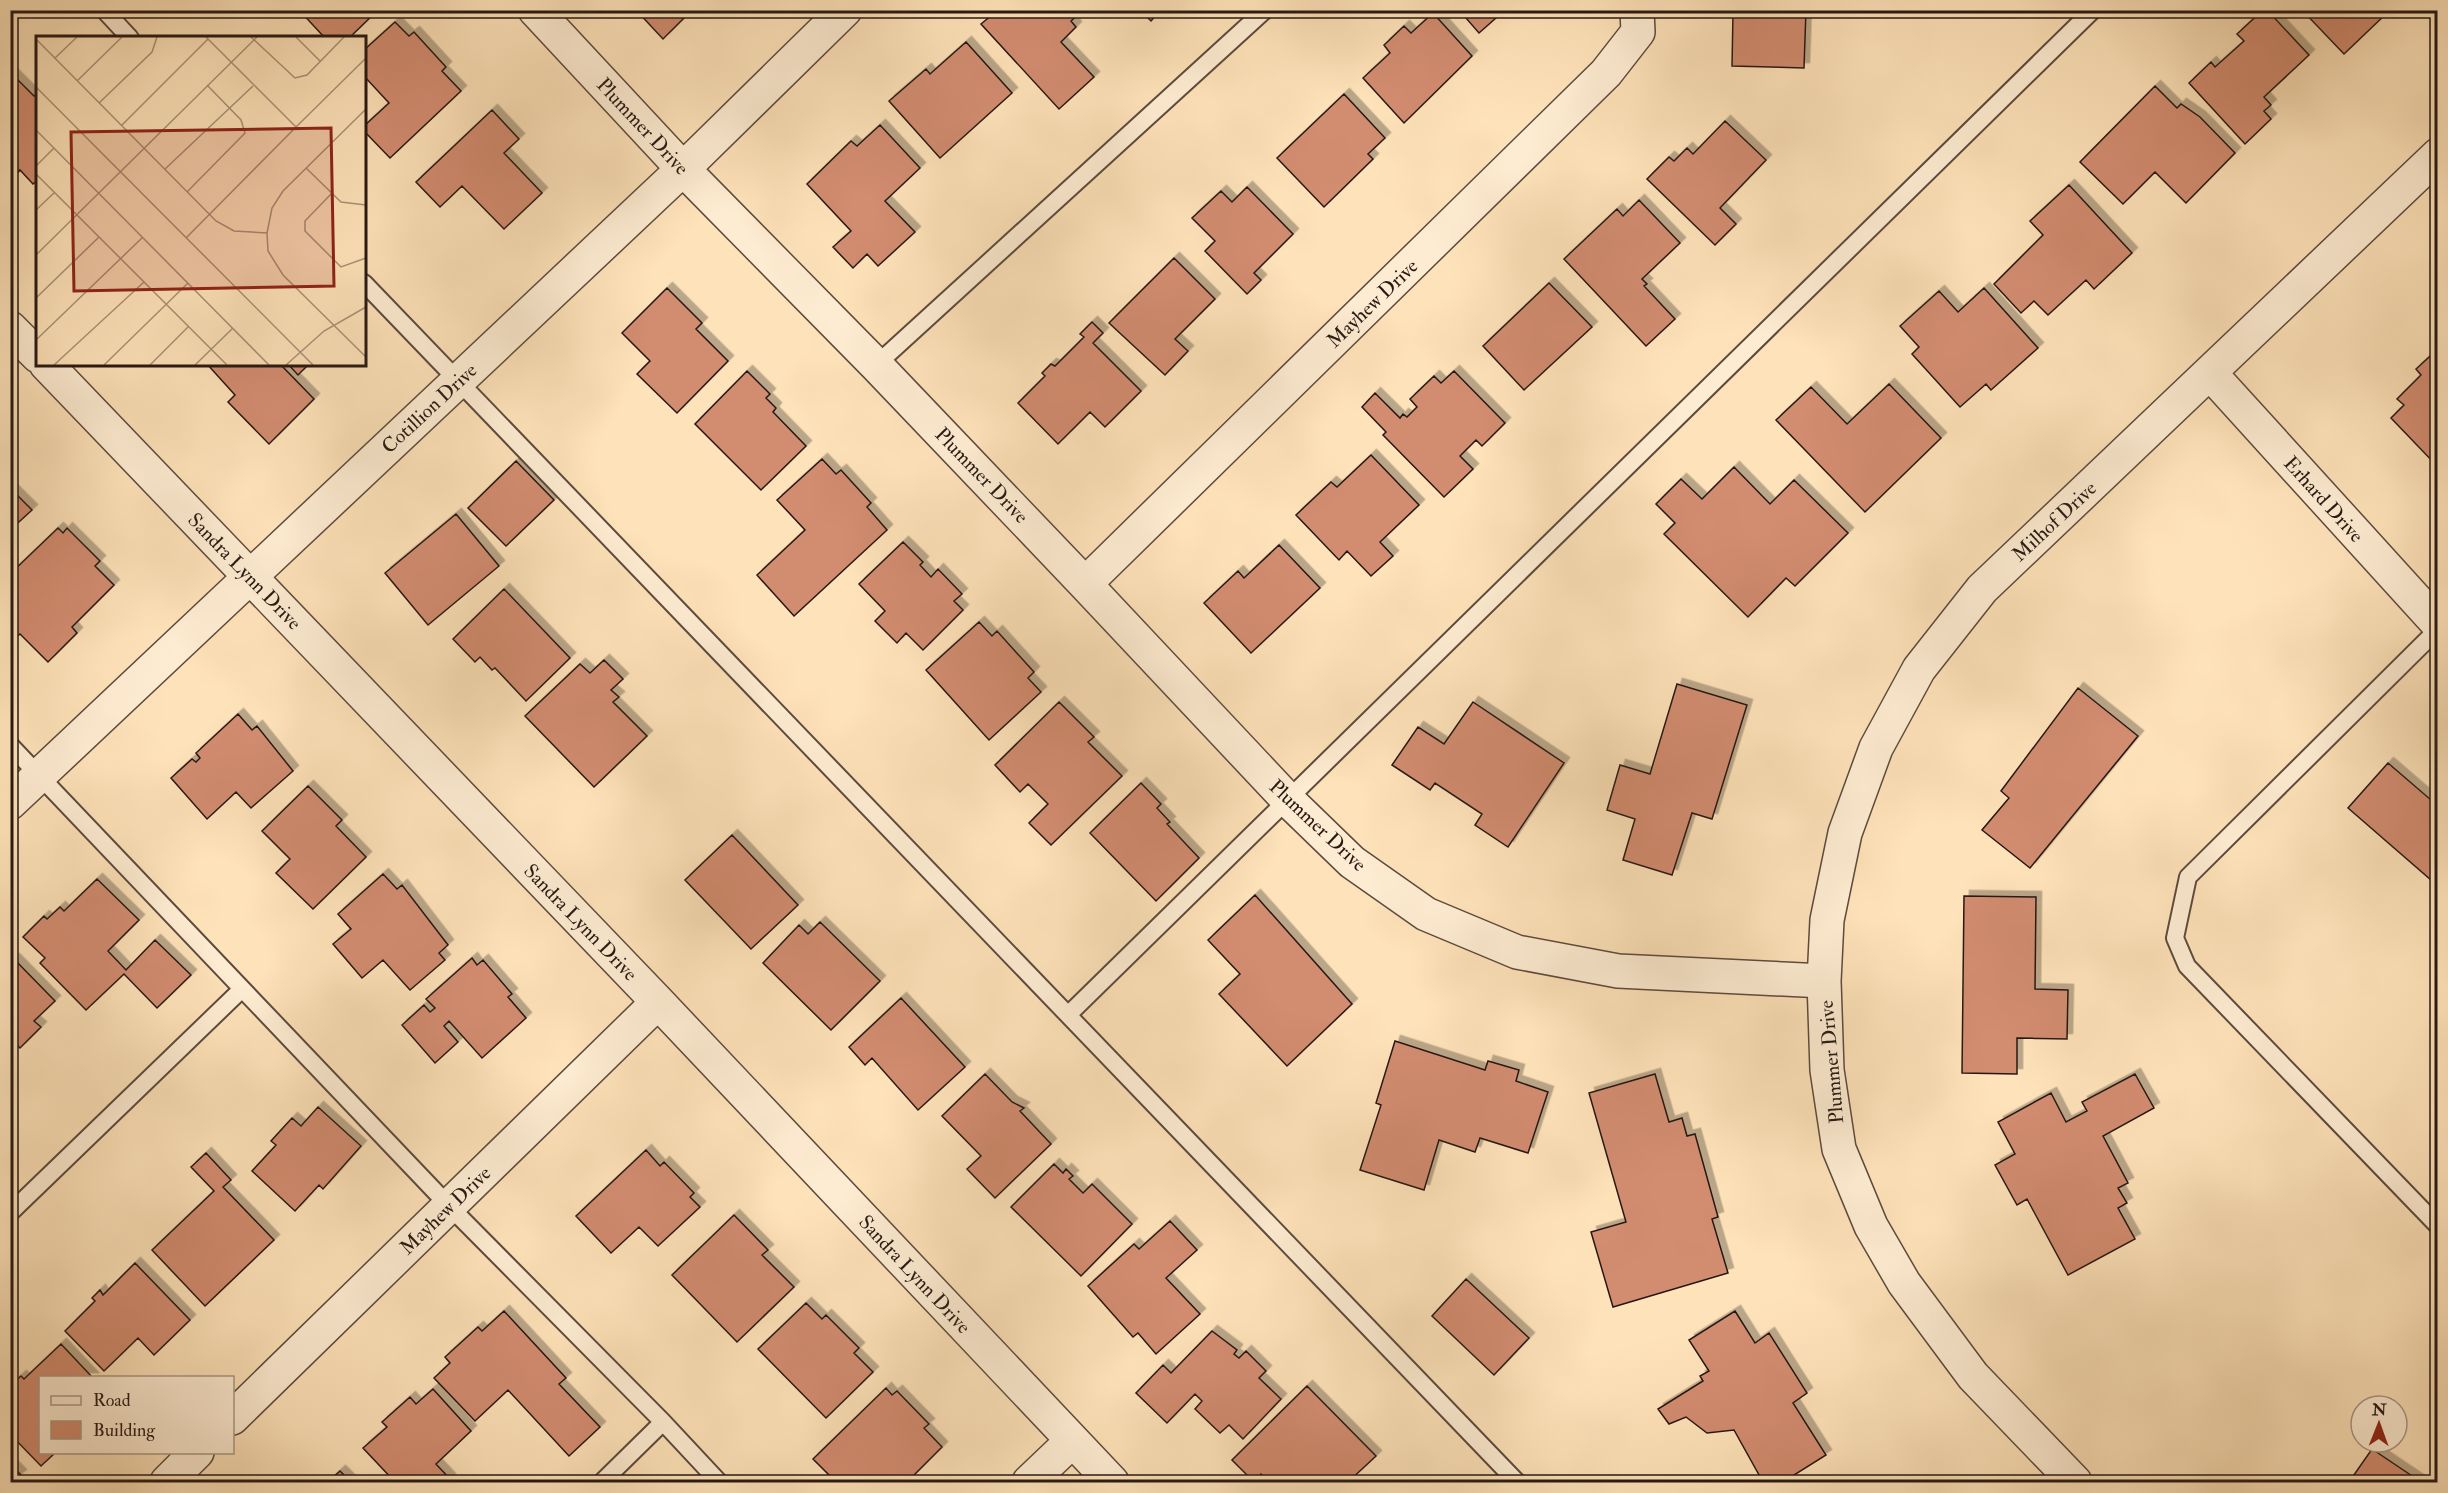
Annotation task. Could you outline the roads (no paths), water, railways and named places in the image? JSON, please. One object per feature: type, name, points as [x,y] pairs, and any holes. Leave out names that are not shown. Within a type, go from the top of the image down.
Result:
[{"type":"street","name":"Plummer Drive","points":[[535,10],[683,169],[876,365],[1289,801],[1352,862],[1426,914],[1517,952],[1618,971],[1824,981],[1827,1070],[1839,1149],[1871,1226],[1904,1283],[1973,1376],[2075,1482]]},
{"type":"street","name":"Cotillion Drive","points":[[10,802],[683,169],[845,10]]},
{"type":"street","name":"Mayhew Drive","points":[[1085,584],[1606,73],[1638,32],[1637,10]]},
{"type":"street","name":"Milhof Drive","points":[[1824,981],[1827,920],[1845,833],[1875,748],[1919,669],[1982,589],[2438,155]]},
{"type":"street","points":[[10,328],[36,354]]},
{"type":"street","name":"Sandra Lynn Drive","points":[[48,366],[658,1002],[1113,1482]]},
{"type":"street","name":"Erhard Drive","points":[[2210,374],[2438,624]]},
{"type":"street","name":"Mayhew Drive","points":[[234,1416],[658,1002]]},
{"type":"street","points":[[1029,1482],[1072,1441]]},
{"type":"street","points":[[166,1482],[195,1454]]},
{"type":"lane","points":[[104,10],[128,36]]},
{"type":"lane","points":[[876,365],[1265,10]]},
{"type":"lane","points":[[1068,1015],[1289,801],[2093,10]]},
{"type":"lane","points":[[366,285],[1517,1482]]},
{"type":"lane","points":[[2438,629],[2188,877],[2175,938],[2187,966],[2438,1226]]},
{"type":"lane","points":[[10,745],[449,1206],[663,1422],[719,1482]]},
{"type":"lane","points":[[10,1213],[242,989]]},
{"type":"lane","points":[[602,1482],[663,1422]]}]
